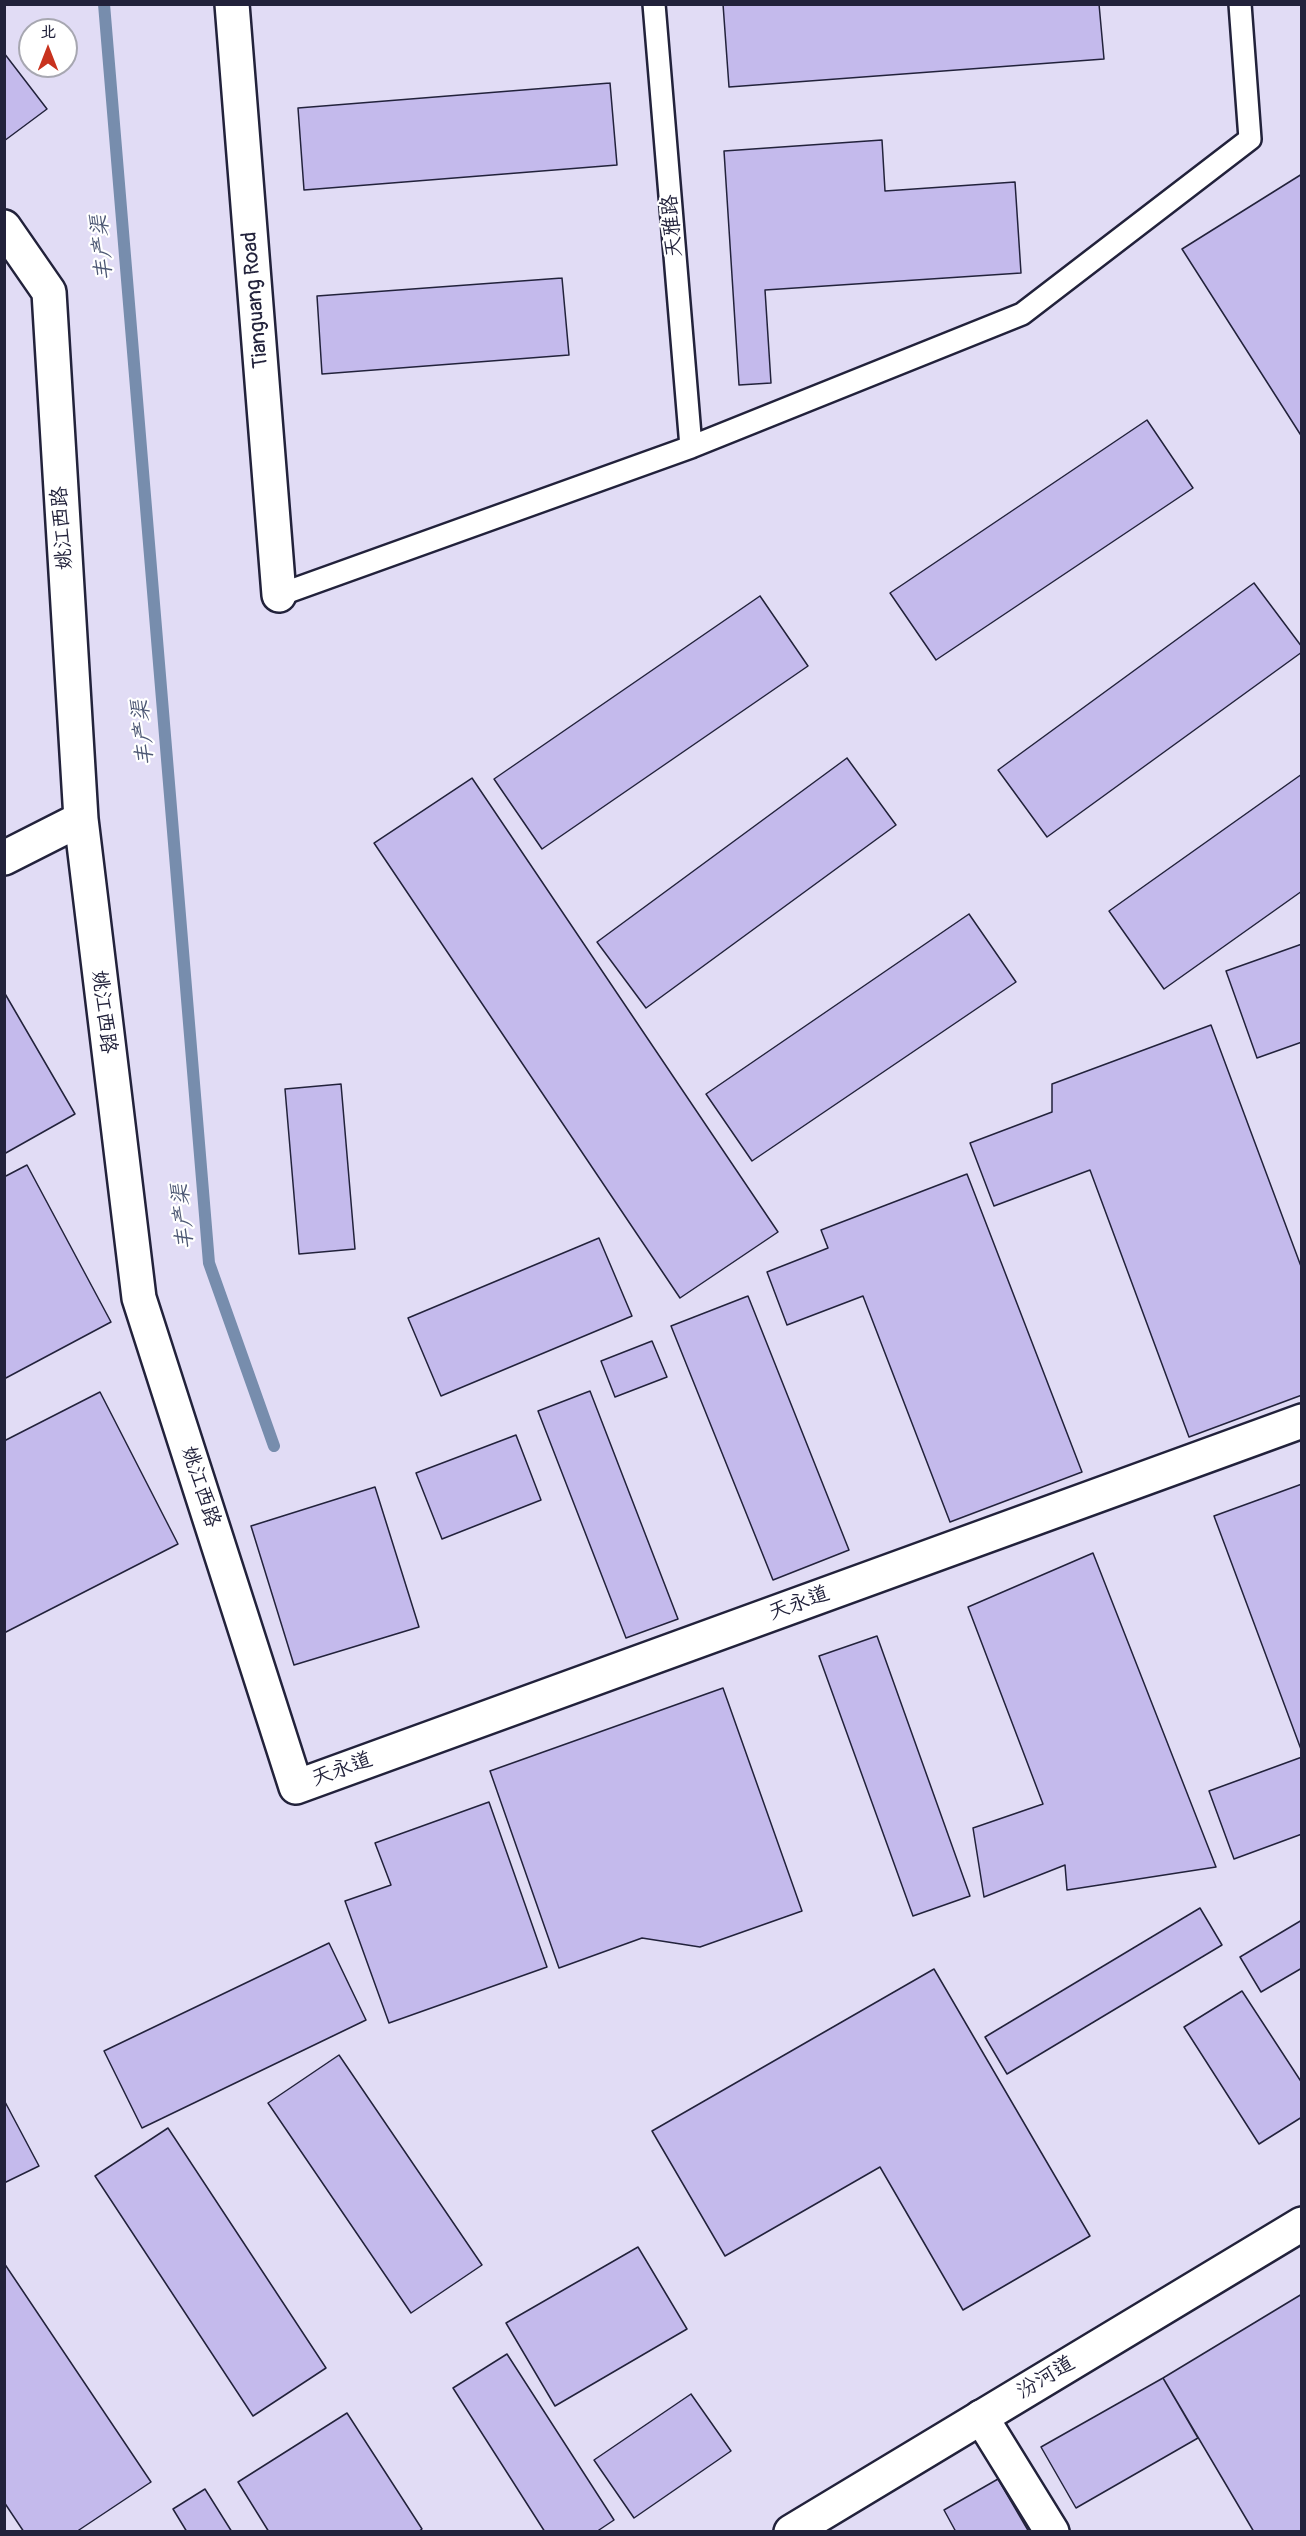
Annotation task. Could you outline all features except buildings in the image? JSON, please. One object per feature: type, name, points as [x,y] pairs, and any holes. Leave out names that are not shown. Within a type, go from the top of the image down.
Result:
[{"type":"street","name":"Tianguang Road","points":[[232,4],[279,595]]},
{"type":"street","name":"姚江西路","points":[[4,227],[49,292],[81,819],[139,1298],[296,1787]]},
{"type":"street","points":[[4,858],[81,819]]},
{"type":"street","name":"天永道","points":[[296,1787],[1302,1421]]},
{"type":"street","name":"汾河道","points":[[791,2532],[1302,2224]]},
{"type":"street","points":[[981,2417],[1052,2532]]},
{"type":"lane","name":"天雅路","points":[[654,4],[691,447]]},
{"type":"lane","points":[[279,595],[691,447],[1022,314],[1250,139],[1240,4]]},
{"type":"shaded area","points":[[5,5],[1301,5],[1301,2531],[5,2531]]},
{"type":"waterway","name":"丰产渠","points":[[104,4],[209,1263],[274,1446]]}]
